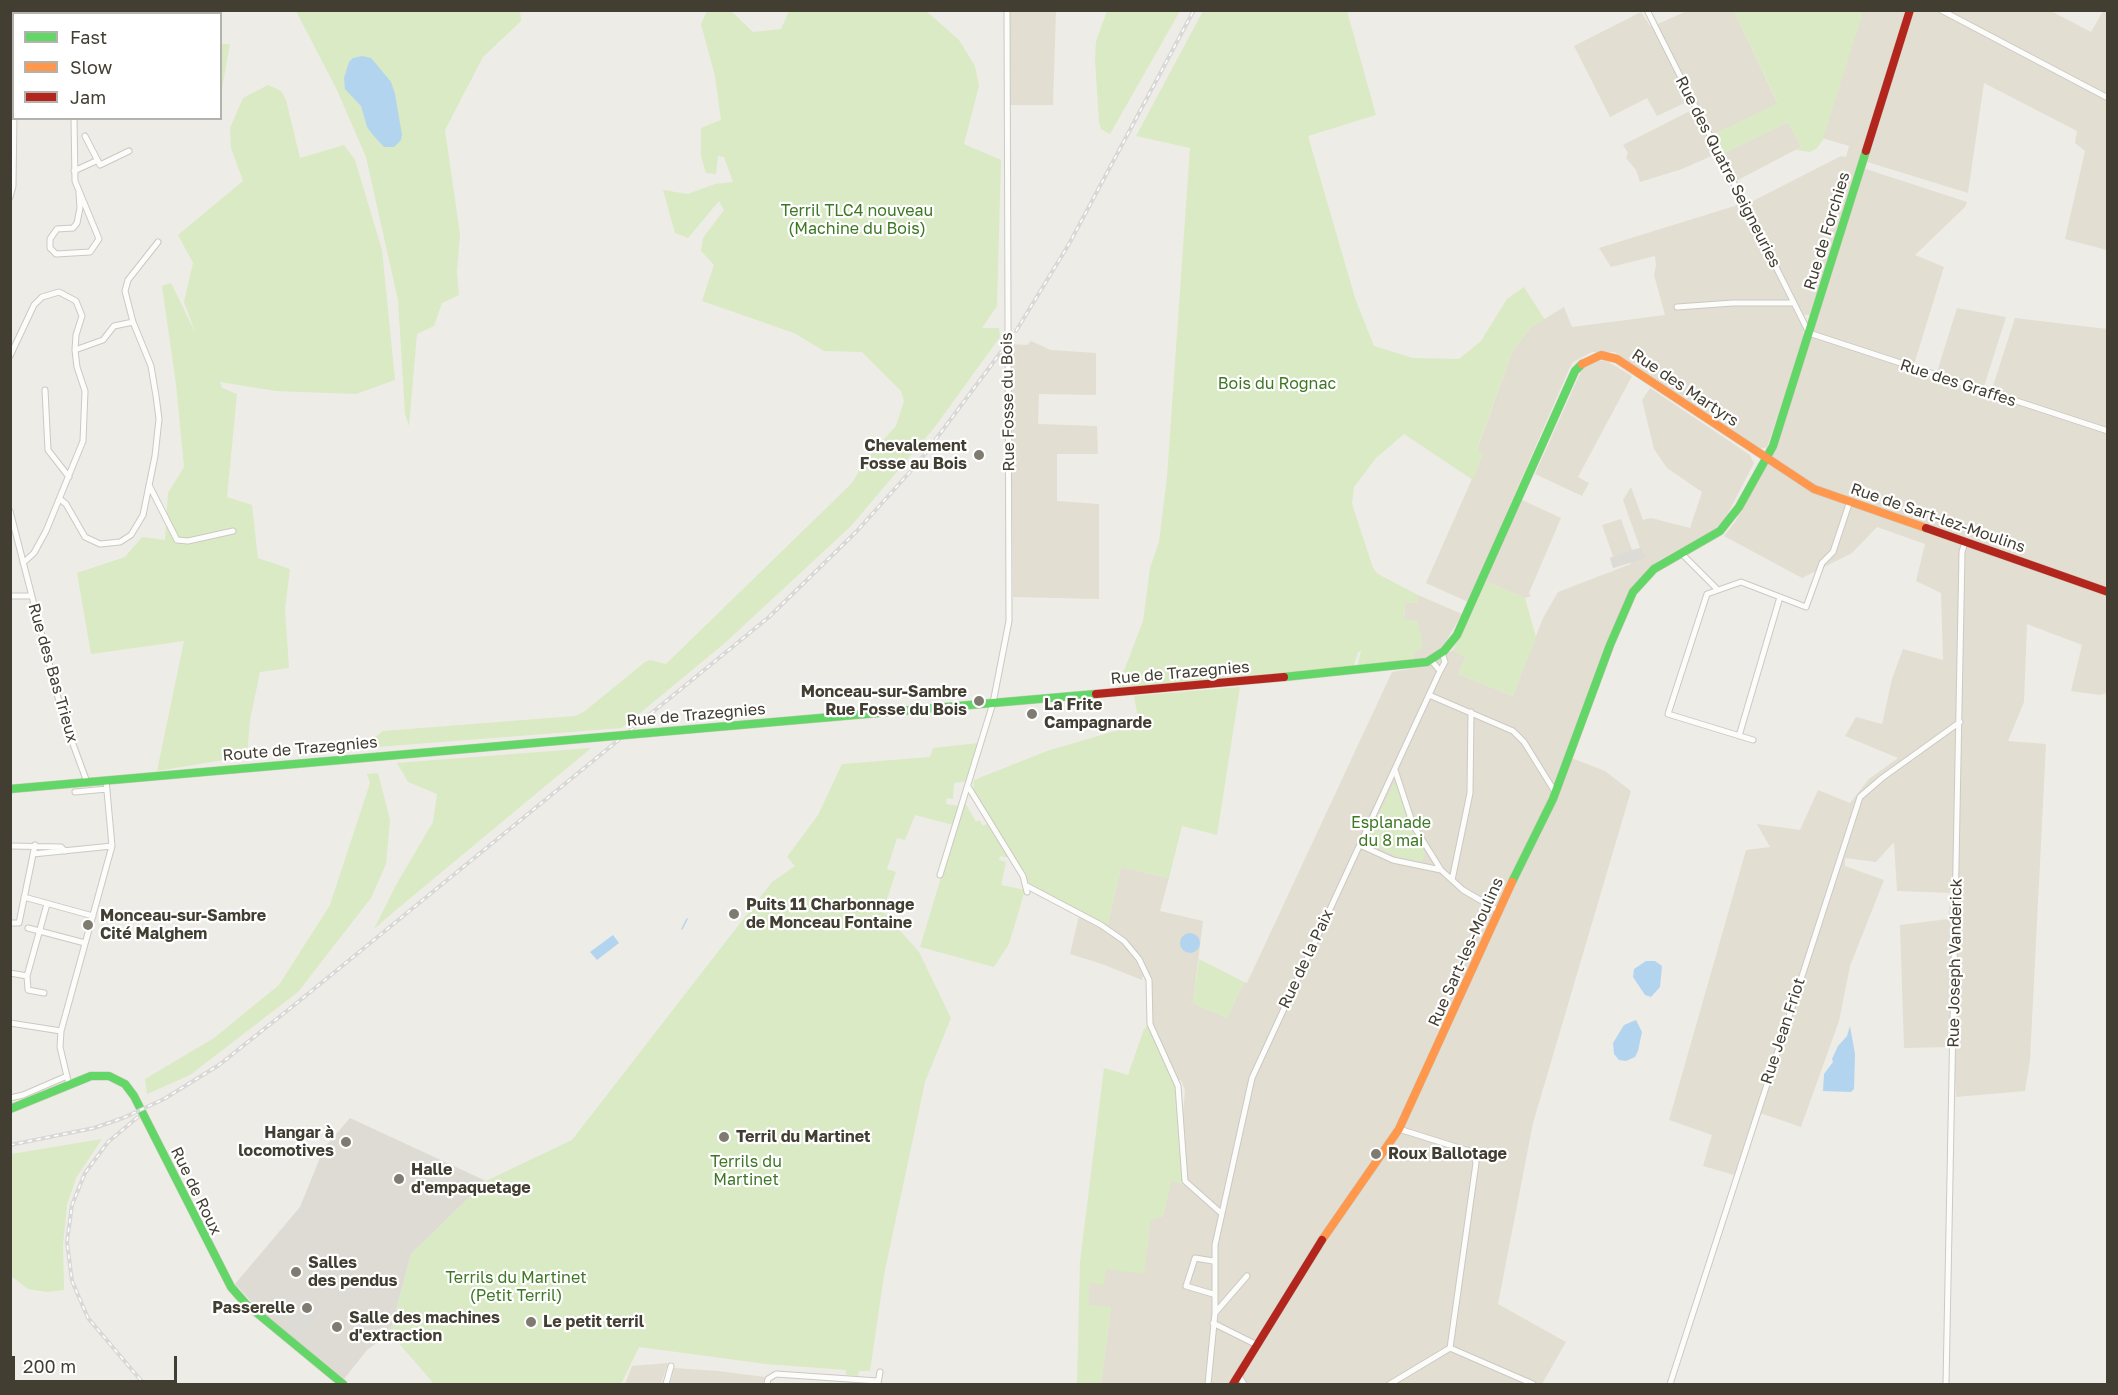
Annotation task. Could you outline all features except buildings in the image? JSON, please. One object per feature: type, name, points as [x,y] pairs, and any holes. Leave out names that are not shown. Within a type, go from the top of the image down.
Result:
[{"type":"main road","name":"Rue de Forchies","points":[[1710,538],[1729,521],[1773,446],[1910,10]]},
{"type":"main road","name":"Rue des Martyrs","points":[[1584,361],[1598,355],[1617,358],[1766,459]]},
{"type":"main road","name":"Rue de Trazegnies","points":[[591,738],[1397,668],[1431,660],[1442,653],[1456,634],[1573,373],[1584,361]]},
{"type":"main road","name":"Rue de Sart-lez-Moulins","points":[[1766,459],[1814,489],[2108,592]]},
{"type":"main road","name":"Rue Sart-les-Moulins","points":[[1233,1384],[1304,1267],[1399,1129],[1555,792],[1633,592],[1654,569],[1710,538]]},
{"type":"main road","name":"Route de Trazegnies","points":[[10,789],[87,782],[106,785],[591,738]]},
{"type":"main road","name":"Rue de Roux","points":[[10,1109],[68,1080],[100,1075],[114,1078],[128,1086],[231,1287],[246,1304],[343,1384]]},
{"type":"street","name":"Rue Fosse du Bois","points":[[940,875],[964,794],[969,788],[993,703],[1006,646],[1010,607],[1007,10]]},
{"type":"street","name":"Rue des Quatre Seigneuries","points":[[1647,10],[1809,333]]},
{"type":"street","points":[[1941,10],[2108,98]]},
{"type":"street","points":[[10,197],[12,117]]},
{"type":"street","points":[[74,120],[74,171],[80,208],[73,228],[57,229],[53,233],[50,248],[56,254],[90,252],[96,247],[99,239],[79,193]]},
{"type":"street","points":[[85,136],[98,163]]},
{"type":"street","points":[[74,171],[129,152]]},
{"type":"street","points":[[76,223],[86,218],[92,220]]},
{"type":"street","points":[[60,499],[66,504],[85,537],[92,542],[109,545],[120,542],[131,535],[138,526],[149,485],[159,419],[151,366],[133,322],[125,291],[128,280],[158,242]]},
{"type":"street","points":[[10,356],[34,305],[42,297],[59,292],[76,301],[82,316],[76,335],[75,350],[85,391],[86,415],[83,441],[60,499],[34,553],[23,563]]},
{"type":"street","points":[[1677,307],[1733,303],[1794,303]]},
{"type":"street","points":[[75,350],[103,340],[114,326],[133,322]]},
{"type":"street","name":"Rue des Graffes","points":[[1809,333],[2108,431]]},
{"type":"street","points":[[45,390],[48,450],[69,477]]},
{"type":"street","points":[[149,485],[177,540],[188,541],[232,531]]},
{"type":"street","points":[[1753,740],[1668,714],[1707,594],[1741,582],[1806,607],[1822,563],[1833,552],[1850,501]]},
{"type":"street","name":"Rue des Bas Trieux","points":[[10,511],[30,596],[63,717],[87,782]]},
{"type":"street","name":"Rue Joseph Vanderick","points":[[1946,1384],[1962,552],[1965,542]]},
{"type":"street","points":[[1682,554],[1717,589]]},
{"type":"street","points":[[10,596],[30,596]]},
{"type":"street","points":[[1739,736],[1780,597]]},
{"type":"street","name":"Rue de la Paix","points":[[1208,1384],[1215,1313],[1213,1261],[1221,1212],[1251,1078],[1445,662],[1442,653]]},
{"type":"street","points":[[1431,660],[1440,671]]},
{"type":"street","points":[[1429,695],[1513,731],[1524,742],[1555,792]]},
{"type":"street","points":[[1452,880],[1470,793],[1471,712]]},
{"type":"street","name":"Rue Jean Friot","points":[[1670,1384],[1860,797],[1882,777],[1960,722]]},
{"type":"street","points":[[1395,770],[1413,825],[1442,870],[1462,890],[1499,911]]},
{"type":"street","points":[[68,1080],[60,1047],[61,1031],[112,846],[106,785],[75,792]]},
{"type":"street","points":[[969,788],[1027,889],[1107,929],[1129,946],[1139,959],[1149,981],[1150,1024],[1178,1086],[1185,1181],[1221,1212]]},
{"type":"street","points":[[1360,844],[1392,860],[1442,870]]},
{"type":"street","points":[[10,922],[19,923],[35,845]]},
{"type":"street","points":[[10,846],[61,847],[65,851]]},
{"type":"street","points":[[33,854],[112,846]]},
{"type":"street","points":[[24,897],[93,916]]},
{"type":"street","points":[[44,993],[28,990],[27,976],[47,904]]},
{"type":"street","points":[[28,928],[85,943]]},
{"type":"street","points":[[10,973],[27,976]]},
{"type":"street","points":[[11,1025],[61,1031]]},
{"type":"street","name":"Rue de Roux","points":[[10,1098],[68,1080]]},
{"type":"street","points":[[1399,1129],[1469,1151],[1474,1155],[1476,1163],[1450,1348]]},
{"type":"street","points":[[1213,1261],[1195,1258],[1186,1286],[1213,1294]]},
{"type":"street","name":"Rue de la Paix","points":[[1215,1313],[1247,1276]]},
{"type":"street","points":[[1213,1323],[1257,1345]]},
{"type":"street","points":[[1390,1384],[1450,1348]]},
{"type":"street","points":[[1450,1348],[1533,1384]]},
{"type":"street","points":[[666,1384],[671,1366]]},
{"type":"street","points":[[767,1382],[776,1374],[878,1383],[880,1372]]},
{"type":"street","points":[[1239,1376],[1244,1384]]},
{"type":"shaded area","points":[[1007,11],[1056,11],[1053,105],[1007,105]]},
{"type":"shaded area","points":[[1687,11],[1734,11],[1778,104],[1708,137],[1716,154],[1682,169],[1640,182],[1636,170],[1626,158],[1628,153],[1623,145],[1692,110],[1689,101],[1657,116],[1647,98],[1610,117],[1574,46],[1641,12],[1651,27]]},
{"type":"shaded area","points":[[1863,11],[2051,11],[2091,32],[2103,11],[2107,13],[2107,250],[2065,239],[2085,151],[2075,143],[2077,131],[1984,83],[1968,193],[1861,160],[1811,315],[1804,315],[1747,204],[1841,156],[1846,157],[1849,146],[1822,138]]},
{"type":"shaded area","points":[[1788,122],[1801,147],[1736,181],[1722,154]]},
{"type":"shaded area","points":[[1863,168],[1967,202],[1965,207],[1915,255],[1944,267],[1912,371],[1935,378],[1957,308],[2006,317],[1982,393],[1990,395],[2015,318],[2107,329],[2107,693],[2100,695],[2071,691],[2082,645],[2027,624],[2024,702],[2008,741],[2046,744],[2030,1060],[2025,1091],[1956,1097],[1953,1047],[1904,1048],[1900,925],[1948,919],[1951,893],[1897,891],[1894,842],[1876,862],[1845,858],[1845,866],[1884,880],[1850,966],[1839,1021],[1801,1127],[1757,1112],[1734,1175],[1703,1166],[1712,1135],[1669,1120],[1746,850],[1770,847],[1757,824],[1800,830],[1818,790],[1850,803],[1869,779],[1898,758],[1845,736],[1856,717],[1882,724],[1892,679],[1903,649],[1943,660],[1941,593],[1916,581],[1925,544],[1877,527],[1852,553],[1802,578],[1724,536],[1735,522],[1774,453]]},
{"type":"shaded area","points":[[1741,204],[1803,329],[1804,339],[1767,447],[1760,449],[1614,352],[1592,352],[1573,362],[1570,367],[1468,602],[1426,583],[1483,454],[1477,450],[1513,350],[1531,327],[1564,307],[1572,327],[1665,315],[1654,275],[1655,256],[1611,267],[1599,248]]},
{"type":"shaded area","points":[[1031,341],[1051,350],[1096,353],[1096,395],[1039,394],[1038,424],[1097,426],[1098,454],[1057,454],[1057,501],[1099,504],[1099,599],[1013,597],[1010,344],[1027,345]]},
{"type":"shaded area","points":[[1605,360],[1632,376],[1578,477],[1589,483],[1582,496],[1535,474],[1582,369],[1592,362]]},
{"type":"shaded area","points":[[1650,388],[1750,455],[1754,463],[1725,519],[1715,529],[1658,561],[1659,566],[1636,587],[1569,757],[1605,771],[1631,791],[1533,1123],[1498,1304],[1566,1342],[1542,1384],[1101,1384],[1111,1307],[1089,1306],[1089,1283],[1106,1269],[1151,1219],[1163,1216],[1171,1180],[1185,1185],[1187,1177],[1183,1114],[1185,1090],[1181,1080],[1178,1081],[1152,1026],[1150,987],[1141,961],[1130,944],[1107,927],[1121,867],[1169,878],[1160,911],[1203,921],[1193,1003],[1227,1018],[1244,982],[1247,983],[1392,672],[1426,666],[1453,650],[1466,657],[1458,674],[1513,696],[1543,618],[1558,592],[1631,564],[1631,562],[1613,568],[1610,558],[1613,556],[1602,525],[1621,519],[1632,550],[1640,548],[1623,500],[1631,487],[1643,520],[1651,518],[1690,528],[1702,492],[1667,468],[1654,449],[1642,400]]},
{"type":"shaded area","points":[[1520,499],[1561,518],[1529,593],[1531,596],[1525,598],[1484,581]]},
{"type":"shaded area","points":[[1640,548],[1646,558],[1613,568],[1610,558]]},
{"type":"shaded area","points":[[1418,595],[1462,614],[1442,648],[1425,659],[1412,662],[1415,652],[1404,620],[1405,602],[1417,603]]},
{"type":"shaded area","points":[[1079,916],[1101,927],[1131,949],[1144,973],[1142,980],[1070,954]]},
{"type":"shaded area","points":[[350,1118],[486,1181],[411,1254],[390,1333],[367,1350],[344,1379],[259,1310],[235,1284],[300,1207],[324,1148]]},
{"type":"shaded area","points":[[304,1300],[319,1307],[302,1339],[290,1328]]},
{"type":"shaded area","points":[[668,1363],[661,1384],[625,1384],[632,1366]]},
{"type":"shaded area","points":[[674,1368],[765,1377],[763,1384],[670,1384]]},
{"type":"green space","points":[[296,11],[520,11],[521,21],[483,57],[445,130],[460,234],[457,272],[459,295],[442,303],[434,326],[417,334],[409,426],[405,414],[398,300],[366,157],[337,90]]},
{"type":"green space","name":"Terril TLC4 nouveau (Machine du Bois)","points":[[707,11],[731,11],[753,32],[781,29],[789,11],[926,11],[959,40],[975,66],[979,86],[964,144],[1001,160],[997,306],[982,328],[999,328],[1000,337],[934,428],[851,526],[726,642],[622,728],[377,747],[375,737],[383,731],[575,716],[585,711],[645,662],[650,660],[666,664],[852,483],[867,458],[896,426],[904,401],[901,391],[862,352],[824,351],[794,333],[702,301],[714,265],[701,251],[703,238],[724,210],[719,201],[688,238],[675,233],[663,190],[688,194],[715,184],[733,182],[724,157],[718,156],[716,174],[706,173],[701,156],[701,128],[721,120],[715,76],[701,24]]},
{"type":"green space","points":[[1107,11],[1180,11],[1110,134],[1101,129],[1099,122],[1095,60],[1096,41]]},
{"type":"green space","name":"Bois du Rognac","points":[[1203,11],[1347,11],[1376,115],[1308,136],[1355,298],[1374,346],[1413,358],[1459,359],[1481,341],[1507,299],[1524,287],[1545,320],[1531,327],[1513,350],[1477,449],[1483,454],[1473,480],[1404,434],[1376,458],[1354,487],[1352,504],[1373,568],[1378,574],[1418,595],[1417,603],[1405,602],[1404,620],[1417,620],[1423,647],[1415,652],[1412,662],[1357,668],[1361,651],[1358,652],[1353,668],[1117,689],[1143,621],[1150,568],[1159,542],[1167,477],[1190,148],[1136,136]]},
{"type":"green space","points":[[1734,11],[1863,11],[1823,140],[1816,149],[1810,152],[1796,150],[1801,147],[1788,122],[1722,154],[1714,134],[1778,103]]},
{"type":"green space","points":[[222,44],[230,44],[222,88]]},
{"type":"green space","points":[[268,85],[281,91],[286,100],[300,158],[344,145],[355,160],[382,250],[395,380],[356,394],[276,391],[220,382],[222,388],[237,394],[227,497],[252,505],[258,558],[290,569],[285,609],[289,668],[260,672],[250,720],[247,756],[157,771],[184,641],[91,654],[77,573],[125,557],[142,537],[165,540],[168,493],[184,467],[176,384],[162,286],[171,283],[196,334],[184,302],[193,263],[178,235],[243,181],[231,148],[230,128],[243,98]]},
{"type":"green space","points":[[1484,581],[1525,598],[1536,637],[1513,696],[1458,674],[1466,657],[1453,650]]},
{"type":"green space","points":[[1240,687],[1217,835],[1182,826],[1169,878],[1121,867],[1107,927],[1030,885],[973,790],[974,780],[1047,751],[1139,724],[1134,696]]},
{"type":"green space","name":"Terrils du Martinet","points":[[978,743],[968,781],[954,783],[953,799],[947,798],[946,804],[959,806],[953,825],[915,815],[905,840],[897,838],[887,869],[896,872],[883,911],[919,952],[951,1018],[925,1082],[884,1275],[870,1371],[859,1371],[858,1376],[846,1375],[846,1370],[766,1364],[639,1347],[621,1384],[434,1384],[390,1333],[411,1254],[486,1181],[572,1140],[772,882],[795,866],[787,857],[818,815],[842,764],[930,757],[933,748]]},
{"type":"green space","points":[[591,748],[374,929],[396,885],[433,822],[437,794],[408,782],[397,763]]},
{"type":"green space","points":[[378,773],[390,820],[386,864],[371,898],[298,992],[190,1075],[147,1094],[145,1079],[214,1038],[279,985],[330,905],[370,783],[367,774]]},
{"type":"green space","name":"Esplanade du 8 mai","points":[[1393,784],[1399,786],[1407,821],[1425,852],[1422,862],[1398,857],[1366,842]]},
{"type":"green space","points":[[964,801],[976,822],[979,820],[983,826],[987,824],[1009,858],[1000,856],[999,860],[1006,862],[1001,885],[1025,890],[1009,944],[994,967],[920,947]]},
{"type":"green space","points":[[1199,959],[1244,982],[1227,1018],[1193,1003]]},
{"type":"green space","points":[[1149,1024],[1177,1090],[1182,1180],[1185,1185],[1171,1181],[1163,1216],[1151,1219],[1144,1274],[1106,1269],[1104,1285],[1089,1283],[1089,1305],[1111,1307],[1101,1384],[1077,1384],[1080,1262],[1104,1068],[1128,1075],[1144,1029]]},
{"type":"green space","points":[[102,1139],[76,1178],[67,1205],[63,1245],[64,1290],[47,1292],[28,1289],[11,1276],[11,1154]]},
{"type":"water","points":[[362,56],[371,58],[391,82],[402,135],[401,140],[394,147],[384,147],[373,135],[367,127],[361,106],[345,89],[344,78],[349,62],[353,58]]},
{"type":"water","points":[[1190,933],[1197,936],[1200,943],[1197,950],[1190,953],[1183,950],[1180,943],[1183,936]]},
{"type":"water","points":[[613,935],[619,943],[597,960],[590,952]]},
{"type":"water","points":[[1646,961],[1655,961],[1662,966],[1660,987],[1651,997],[1645,995],[1633,977],[1634,969]]},
{"type":"water","points":[[1636,1020],[1642,1032],[1638,1051],[1635,1057],[1626,1061],[1619,1060],[1614,1054],[1613,1043],[1624,1025]]},
{"type":"water","points":[[1850,1026],[1855,1054],[1854,1089],[1851,1092],[1823,1091],[1824,1074],[1833,1062],[1832,1059],[1838,1046],[1847,1036]]},
{"type":"waterway","points":[[682,929],[687,919]]},
{"type":"railway","points":[[1016,331],[1069,244],[1194,10]]},
{"type":"railway","points":[[10,1145],[94,1128],[123,1118],[164,1099],[219,1065],[298,1002],[769,617],[856,532],[918,463],[1001,352]]},
{"type":"railway","points":[[138,1117],[108,1142],[85,1173],[72,1205],[67,1242],[72,1281],[88,1318],[144,1384]]},
{"type":"traffic: fast","points":[[1512,882],[1553,799],[1610,645],[1633,592],[1654,569],[1720,531],[1739,507],[1773,446],[1866,151]]},
{"type":"traffic: fast","points":[[1284,677],[1427,662],[1444,651],[1457,635],[1575,371],[1582,364]]},
{"type":"traffic: fast","points":[[648,733],[1096,694]]},
{"type":"traffic: fast","points":[[591,738],[648,733]]},
{"type":"traffic: fast","points":[[10,789],[591,738]]},
{"type":"traffic: fast","points":[[10,1109],[91,1076],[109,1076],[125,1084],[134,1096],[231,1287],[246,1304],[343,1384]]},
{"type":"traffic: slow","points":[[1582,364],[1601,355],[1617,359],[1814,489],[1926,528]]},
{"type":"traffic: slow","points":[[1322,1240],[1399,1129],[1512,882]]},
{"type":"traffic: jam","points":[[1866,151],[1910,10]]},
{"type":"traffic: jam","points":[[1926,528],[2108,592]]},
{"type":"traffic: jam","points":[[1096,694],[1284,677]]},
{"type":"traffic: jam","points":[[1233,1384],[1322,1240]]},
{"type":"place","name":"Chevalement Fosse au Bois","points":[[979,455]]},
{"type":"place","name":"Monceau-sur-Sambre Rue Fosse du Bois","points":[[979,701]]},
{"type":"place","name":"La Frite Campagnarde","points":[[1032,714]]},
{"type":"place","name":"Puits 11 Charbonnage de Monceau Fontaine","points":[[734,914]]},
{"type":"place","name":"Monceau-sur-Sambre Cité Malghem","points":[[88,925]]},
{"type":"place","name":"Terril du Martinet","points":[[724,1137]]},
{"type":"place","name":"Hangar à locomotives","points":[[346,1142]]},
{"type":"place","name":"Roux Ballotage","points":[[1376,1154]]},
{"type":"place","name":"Halle d'empaquetage","points":[[399,1179]]},
{"type":"place","name":"Salles des pendus","points":[[296,1272]]},
{"type":"place","name":"Passerelle","points":[[307,1308]]},
{"type":"place","name":"Le petit terril","points":[[531,1322]]},
{"type":"place","name":"Salle des machines d'extraction","points":[[337,1327]]},
{"type":"park label","name":"Terrils du Martinet (Petit Terril)","points":[[516,1287]]}]
